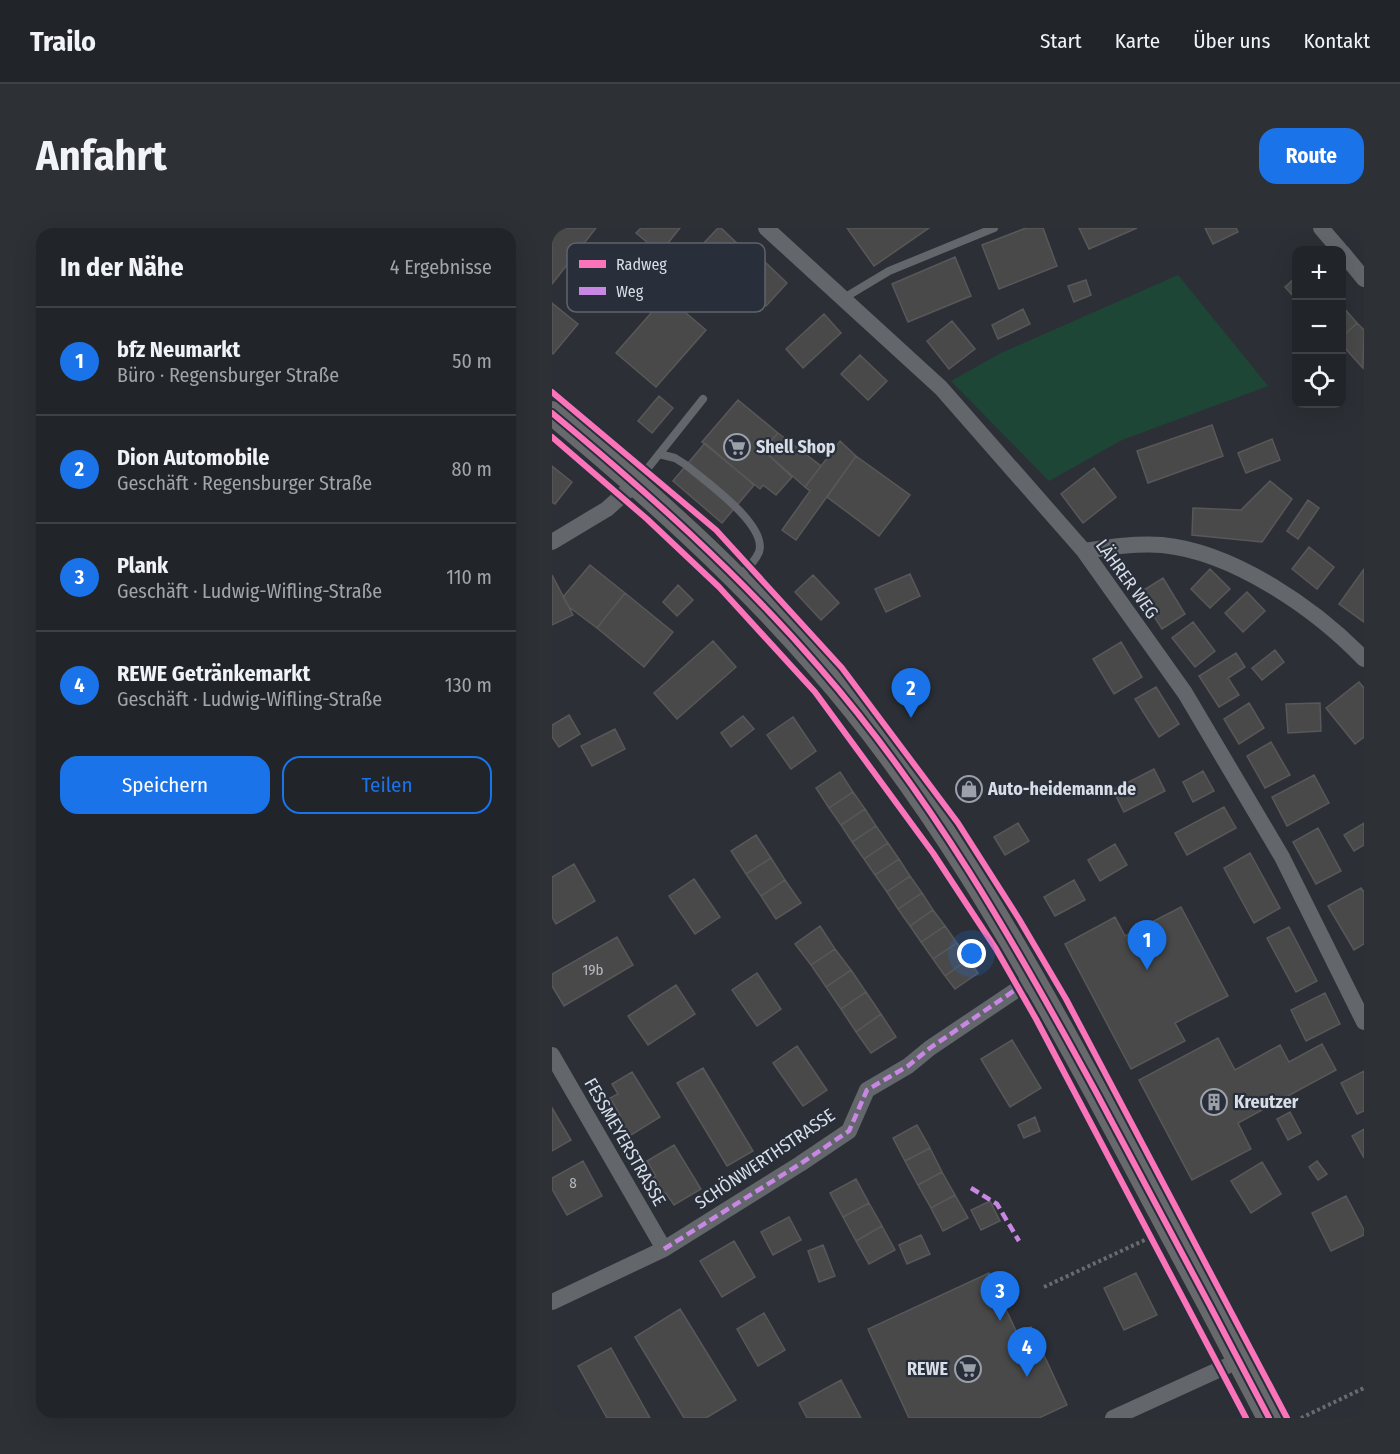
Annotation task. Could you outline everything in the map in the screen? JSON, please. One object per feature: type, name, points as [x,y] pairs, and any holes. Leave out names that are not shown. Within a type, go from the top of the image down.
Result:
[{"type":"main road","points":[[552,413],[636,483],[738,578],[821,669],[870,731],[970,871],[1034,978],[1269,1418]]},
{"type":"street","name":"LÄHRER WEG","points":[[776,231],[941,388],[1084,551],[1185,693],[1282,857],[1364,1022]]},
{"type":"street","points":[[1334,239],[1364,279]]},
{"type":"street","points":[[552,542],[607,509],[636,483]]},
{"type":"street","points":[[1084,551],[1119,545],[1164,545],[1208,555],[1250,572],[1295,601],[1364,659]]},
{"type":"street","name":"SCHÖNWERTHSTRASSE","points":[[552,1302],[664,1249],[800,1164],[849,1131],[867,1090],[908,1066],[930,1048],[1034,978]]},
{"type":"street","name":"FESSMEYERSTRASSE","points":[[552,1055],[664,1249]]},
{"type":"street","points":[[1113,1418],[1240,1360]]},
{"type":"lane","points":[[844,298],[889,271],[994,228]]},
{"type":"lane","points":[[636,483],[703,399]]},
{"type":"lane","points":[[659,454],[675,458],[686,465],[751,523],[758,538],[759,551],[738,578]]},
{"type":"path","points":[[1144,1226],[1155,1247]]},
{"type":"path","points":[[1044,1287],[1150,1237]]},
{"type":"path","points":[[1301,1418],[1364,1388]]},
{"type":"green space","points":[[1178,275],[1268,386],[1122,440],[1049,481],[951,381],[999,354]]},
{"type":"building","points":[[552,228],[596,228],[584,243],[567,243],[567,265],[552,284]]},
{"type":"building","points":[[641,228],[680,228],[668,243],[648,243],[636,233]]},
{"type":"building","points":[[718,228],[721,228],[737,243],[704,243]]},
{"type":"building","points":[[847,228],[929,228],[874,266]]},
{"type":"building","points":[[1026,228],[1043,228],[1057,266],[999,289],[982,245]]},
{"type":"building","points":[[1079,228],[1137,228],[1089,249]]},
{"type":"building","points":[[1205,228],[1236,228],[1238,232],[1213,244]]},
{"type":"building","points":[[955,257],[971,296],[908,322],[892,284]]},
{"type":"building","points":[[765,262],[787,283],[765,305]]},
{"type":"building","points":[[1086,280],[1091,295],[1074,302],[1068,286]]},
{"type":"building","points":[[1292,281],[1292,295],[1285,287]]},
{"type":"building","points":[[552,303],[578,324],[553,354],[552,353]]},
{"type":"building","points":[[1023,309],[1030,324],[998,339],[992,325]]},
{"type":"building","points":[[1346,311],[1357,323],[1346,333]]},
{"type":"building","points":[[652,312],[685,312],[706,330],[656,387],[616,353]]},
{"type":"building","points":[[824,314],[841,333],[803,368],[786,349]]},
{"type":"building","points":[[952,321],[975,349],[949,369],[927,341]]},
{"type":"building","points":[[1357,323],[1364,330],[1363,368],[1346,349],[1346,333]]},
{"type":"building","points":[[860,355],[887,381],[868,400],[841,374]]},
{"type":"building","points":[[659,396],[673,408],[652,433],[638,421]]},
{"type":"building","name":"Shell Shop","points":[[738,400],[778,433],[763,450],[792,477],[776,495],[763,485],[760,489],[702,442]]},
{"type":"building","points":[[1212,425],[1223,456],[1148,483],[1137,451]]},
{"type":"building","points":[[778,433],[821,466],[805,487],[763,450]]},
{"type":"building","points":[[1272,439],[1280,460],[1246,473],[1238,453]]},
{"type":"building","points":[[840,441],[856,456],[796,540],[782,530],[810,491],[805,487]]},
{"type":"building","points":[[705,443],[754,485],[722,523],[673,481]]},
{"type":"building","points":[[856,456],[910,495],[879,536],[827,497]]},
{"type":"building","points":[[552,466],[572,482],[555,504],[552,502]]},
{"type":"building","points":[[1094,468],[1116,497],[1083,523],[1061,494]]},
{"type":"building","points":[[1270,481],[1292,499],[1262,542],[1192,535],[1193,508],[1241,510]]},
{"type":"building","points":[[1308,500],[1319,508],[1298,539],[1287,531]]},
{"type":"building","points":[[1309,547],[1334,567],[1317,589],[1292,569]]},
{"type":"building","points":[[590,565],[625,593],[597,628],[569,607],[563,597]]},
{"type":"building","points":[[1210,569],[1230,589],[1210,608],[1191,589]]},
{"type":"building","points":[[1364,569],[1364,622],[1339,604]]},
{"type":"building","points":[[910,574],[920,596],[886,612],[875,589]]},
{"type":"building","points":[[552,575],[573,615],[552,625]]},
{"type":"building","points":[[813,575],[839,603],[821,620],[795,592]]},
{"type":"building","points":[[1163,578],[1185,614],[1162,629],[1139,593]]},
{"type":"building","points":[[678,585],[693,600],[677,616],[663,602]]},
{"type":"building","points":[[1247,592],[1265,611],[1243,632],[1225,613]]},
{"type":"building","points":[[625,593],[673,632],[644,667],[597,628]]},
{"type":"building","points":[[1193,622],[1215,651],[1195,667],[1172,638]]},
{"type":"building","points":[[713,641],[736,667],[677,719],[654,693]]},
{"type":"building","points":[[1121,642],[1142,677],[1114,694],[1093,659]]},
{"type":"building","points":[[1275,650],[1284,662],[1262,680],[1252,668]]},
{"type":"building","points":[[1236,653],[1245,667],[1228,678],[1239,695],[1219,707],[1199,676]]},
{"type":"building","points":[[1359,682],[1364,688],[1364,737],[1355,744],[1326,708]]},
{"type":"building","points":[[1156,687],[1179,724],[1159,737],[1135,699]]},
{"type":"building","points":[[1249,703],[1264,728],[1239,744],[1224,719]]},
{"type":"building","points":[[1320,703],[1321,731],[1288,733],[1286,704]]},
{"type":"building","points":[[569,715],[580,734],[559,747],[552,737],[552,725]]},
{"type":"building","points":[[743,716],[754,729],[731,747],[721,733]]},
{"type":"building","points":[[793,717],[816,751],[791,769],[767,735]]},
{"type":"building","points":[[615,729],[625,749],[592,766],[581,746]]},
{"type":"building","points":[[1271,742],[1290,775],[1265,788],[1247,756]]},
{"type":"building","points":[[1154,769],[1165,791],[1124,812],[1113,790]]},
{"type":"building","points":[[1203,771],[1214,791],[1193,802],[1183,782]]},
{"type":"building","points":[[840,772],[853,792],[829,808],[816,788]]},
{"type":"building","points":[[1314,775],[1329,803],[1287,826],[1272,797]]},
{"type":"building","points":[[853,792],[865,809],[841,825],[829,808]]},
{"type":"building","points":[[1224,807],[1236,828],[1187,855],[1175,833]]},
{"type":"building","points":[[865,809],[876,826],[852,842],[841,825]]},
{"type":"building","points":[[1018,823],[1029,841],[1005,855],[994,837]]},
{"type":"building","points":[[1364,823],[1364,845],[1354,851],[1344,835]]},
{"type":"building","points":[[876,826],[888,843],[864,859],[852,842]]},
{"type":"building","points":[[1318,828],[1341,871],[1316,884],[1293,842]]},
{"type":"building","points":[[756,835],[771,858],[746,874],[731,851]]},
{"type":"building","points":[[888,843],[899,859],[875,875],[864,859]]},
{"type":"building","points":[[1115,844],[1127,865],[1100,881],[1088,860]]},
{"type":"building","points":[[1250,853],[1280,908],[1254,923],[1224,868]]},
{"type":"building","points":[[771,858],[785,880],[761,896],[746,874]]},
{"type":"building","points":[[899,859],[910,876],[887,892],[875,875]]},
{"type":"building","points":[[574,864],[595,901],[556,924],[552,917],[552,877]]},
{"type":"building","points":[[910,876],[922,893],[898,909],[887,892]]},
{"type":"building","points":[[694,879],[720,917],[695,934],[669,896]]},
{"type":"building","points":[[785,880],[801,903],[776,919],[761,896]]},
{"type":"building","points":[[1074,880],[1085,900],[1055,916],[1044,897]]},
{"type":"building","points":[[1361,888],[1364,892],[1364,944],[1354,950],[1328,906]]},
{"type":"building","points":[[922,893],[933,910],[910,926],[898,909]]},
{"type":"building","points":[[1181,907],[1228,996],[1175,1023],[1185,1041],[1131,1069],[1065,944],[1115,917],[1125,936]]},
{"type":"building","points":[[933,910],[945,926],[921,942],[910,926]]},
{"type":"building","points":[[820,926],[835,949],[811,965],[795,944]]},
{"type":"building","points":[[945,926],[957,943],[933,959],[921,942]]},
{"type":"building","points":[[1289,927],[1317,981],[1296,992],[1267,938]]},
{"type":"building","points":[[617,937],[633,965],[564,1006],[552,986],[552,974]]},
{"type":"building","points":[[957,943],[968,959],[945,976],[933,959]]},
{"type":"building","points":[[835,949],[851,970],[826,987],[811,965]]},
{"type":"building","points":[[968,959],[978,973],[955,989],[945,976]]},
{"type":"building","points":[[851,970],[866,992],[841,1009],[826,987]]},
{"type":"building","points":[[757,973],[781,1009],[757,1026],[732,990]]},
{"type":"building","points":[[676,985],[695,1014],[648,1045],[628,1016]]},
{"type":"building","points":[[866,992],[881,1014],[856,1032],[841,1009]]},
{"type":"building","points":[[1325,993],[1340,1024],[1306,1041],[1291,1010]]},
{"type":"building","points":[[881,1014],[896,1037],[871,1053],[856,1032]]},
{"type":"building","name":"Kreutzer","points":[[1218,1038],[1235,1070],[1280,1045],[1289,1062],[1322,1044],[1336,1070],[1238,1123],[1251,1149],[1192,1180],[1139,1080]]},
{"type":"building","points":[[1012,1040],[1041,1088],[1010,1107],[981,1059]]},
{"type":"building","points":[[797,1046],[827,1090],[803,1106],[773,1063]]},
{"type":"building","points":[[703,1068],[753,1151],[727,1166],[677,1083]]},
{"type":"building","points":[[1364,1071],[1364,1111],[1357,1114],[1341,1083]]},
{"type":"building","points":[[632,1072],[660,1117],[623,1140],[611,1120],[620,1115],[610,1098],[618,1094],[612,1084]]},
{"type":"building","points":[[552,1108],[571,1140],[552,1151]]},
{"type":"building","points":[[1290,1112],[1301,1133],[1288,1140],[1277,1119]]},
{"type":"building","points":[[1035,1117],[1040,1131],[1024,1138],[1018,1125]]},
{"type":"building","points":[[917,1125],[930,1148],[905,1161],[893,1138]]},
{"type":"building","points":[[1364,1129],[1364,1158],[1352,1136]]},
{"type":"building","points":[[674,1145],[701,1189],[674,1205],[666,1193],[657,1199],[647,1182],[656,1176],[647,1161]]},
{"type":"building","points":[[930,1148],[942,1172],[918,1185],[905,1161]]},
{"type":"building","points":[[583,1161],[602,1196],[567,1215],[552,1189],[552,1178]]},
{"type":"building","points":[[1317,1161],[1327,1174],[1318,1180],[1309,1167]]},
{"type":"building","points":[[1262,1162],[1281,1194],[1251,1213],[1231,1181]]},
{"type":"building","points":[[942,1172],[955,1195],[931,1208],[918,1185]]},
{"type":"building","points":[[856,1179],[869,1203],[843,1217],[830,1193]]},
{"type":"building","points":[[955,1195],[968,1218],[943,1231],[931,1208]]},
{"type":"building","points":[[1346,1196],[1364,1230],[1364,1235],[1331,1251],[1312,1213]]},
{"type":"building","points":[[990,1201],[1000,1221],[981,1230],[971,1210]]},
{"type":"building","points":[[869,1203],[882,1226],[856,1241],[843,1217]]},
{"type":"building","points":[[789,1217],[801,1240],[773,1255],[761,1232]]},
{"type":"building","points":[[882,1226],[895,1250],[869,1264],[856,1241]]},
{"type":"building","points":[[921,1235],[930,1254],[907,1264],[899,1245]]},
{"type":"building","points":[[734,1241],[755,1277],[722,1297],[700,1261]]},
{"type":"building","points":[[823,1245],[835,1276],[819,1282],[808,1251]]},
{"type":"building","name":"REWE","points":[[989,1273],[1017,1333],[1031,1327],[1067,1405],[1039,1418],[909,1418],[868,1329]]},
{"type":"building","points":[[1136,1273],[1157,1315],[1124,1330],[1104,1288]]},
{"type":"building","points":[[680,1309],[736,1400],[706,1418],[684,1418],[635,1337]]},
{"type":"building","points":[[764,1313],[785,1350],[758,1366],[737,1329]]},
{"type":"building","points":[[611,1348],[650,1418],[607,1418],[578,1366]]},
{"type":"building","points":[[841,1380],[861,1418],[807,1418],[799,1403]]},
{"type":"marked path","points":[[664,1249],[849,1131],[867,1090],[908,1066],[930,1048],[1021,986]]},
{"type":"marked path","points":[[971,1188],[997,1204],[1019,1241]]},
{"type":"cycle path","points":[[552,392],[716,530],[842,668],[958,823],[1066,999],[1287,1418]]},
{"type":"cycle path","points":[[552,413],[657,503],[724,566],[819,667],[898,766],[935,818],[1034,981],[1096,1092],[1269,1418]]},
{"type":"cycle path","points":[[552,437],[647,519],[719,587],[815,692],[933,853],[996,949],[1036,1019],[1246,1418]]},
{"type":"place","name":"Shell Shop","points":[[737,447]]},
{"type":"place","name":"Dion Automobile","points":[[911,718]]},
{"type":"place","name":"Auto-heidemann.de","points":[[969,789]]},
{"type":"place","name":"bfz Neumarkt","points":[[1147,970]]},
{"type":"place","name":"Kreutzer","points":[[1214,1102]]},
{"type":"place","name":"Plank","points":[[1000,1321]]},
{"type":"place","name":"REWE","points":[[968,1369]]},
{"type":"place","name":"REWE Getränkemarkt","points":[[1027,1377]]}]
